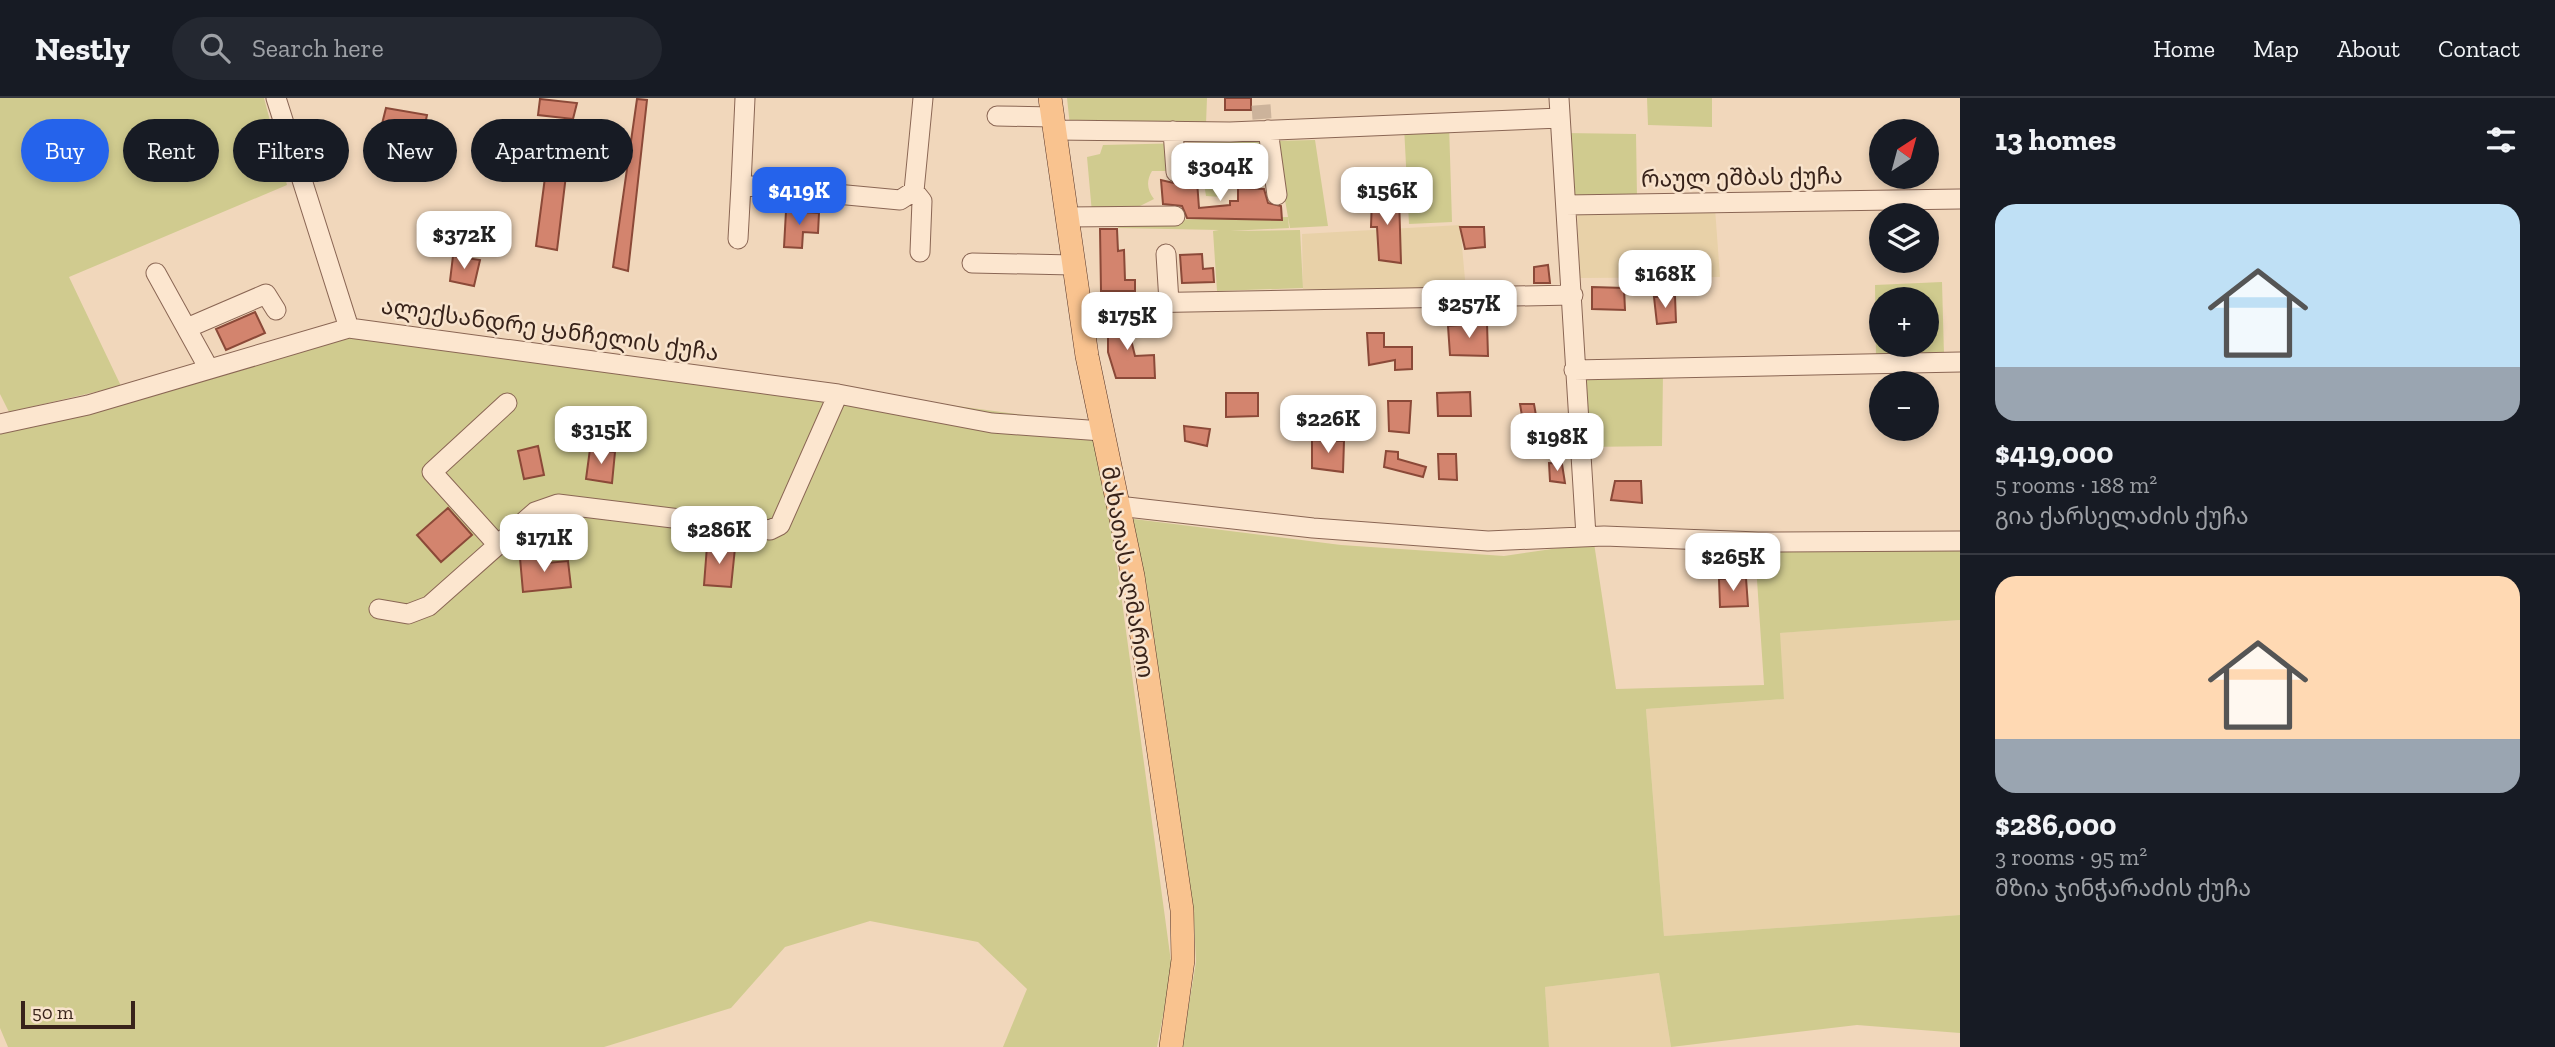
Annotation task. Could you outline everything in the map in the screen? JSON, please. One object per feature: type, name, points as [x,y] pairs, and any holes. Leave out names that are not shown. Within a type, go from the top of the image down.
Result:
[{"type":"main road","name":"მახათას აღმართი","points":[[1053,115],[1079,304],[1102,431],[1133,576],[1182,910],[1183,960],[1171,1047]]},
{"type":"street","points":[[276,98],[328,270],[349,328]]},
{"type":"street","points":[[738,239],[745,98]]},
{"type":"street","points":[[920,252],[922,201],[914,191],[923,98]]},
{"type":"street","points":[[1559,98],[1573,295],[1574,370],[1587,536]]},
{"type":"street","points":[[997,117],[1053,115],[1173,131],[1560,118]]},
{"type":"street","points":[[1264,127],[1278,195]]},
{"type":"street","points":[[1173,131],[1175,172]]},
{"type":"street","points":[[741,185],[900,200],[914,191]]},
{"type":"street","name":"რაულ ეშბას ქუჩა","points":[[1566,205],[1960,199]]},
{"type":"street","points":[[1066,217],[1175,215]]},
{"type":"street","points":[[1166,254],[1169,302]]},
{"type":"street","points":[[972,263],[1073,265]]},
{"type":"street","points":[[156,273],[209,369]]},
{"type":"street","points":[[187,328],[266,294],[276,310]]},
{"type":"street","points":[[1079,304],[1573,295]]},
{"type":"street","name":"ალექსანდრე ყანჩელის ქუჩა","points":[[5,419],[88,405],[349,328],[838,394],[992,423],[1102,431]]},
{"type":"street","points":[[1574,370],[1960,362]]},
{"type":"street","points":[[379,609],[408,614],[429,606],[535,512],[558,504],[770,530],[780,524],[838,394]]},
{"type":"street","points":[[497,544],[432,472],[507,403]]},
{"type":"street","points":[[1118,506],[1313,528],[1474,540],[1587,536],[1758,542],[1960,541]]},
{"type":"shaded area","points":[[0,98],[264,98],[270,119],[233,119],[233,182],[286,182],[287,185],[69,277],[121,386],[9,412],[0,394]]},
{"type":"shaded area","points":[[1067,98],[1207,98],[1206,124],[1070,126]]},
{"type":"shaded area","points":[[1647,98],[1712,98],[1712,127],[1648,125]]},
{"type":"shaded area","points":[[1449,124],[1452,222],[1409,224],[1404,126]]},
{"type":"shaded area","points":[[1564,133],[1636,134],[1637,198],[1569,199]]},
{"type":"shaded area","points":[[1315,140],[1328,226],[1290,228],[1281,178],[1253,174],[1225,176],[1222,197],[1206,196],[1202,171],[1152,171],[1148,185],[1154,199],[1130,211],[1092,213],[1087,157],[1100,154],[1103,145]]},
{"type":"shaded area","points":[[1715,208],[1720,277],[1580,278],[1577,211]]},
{"type":"shaded area","points":[[1288,217],[1289,228],[1230,231],[1300,230],[1303,288],[1217,291],[1213,231],[1219,230],[1118,228],[1118,221]]},
{"type":"shaded area","points":[[1460,225],[1466,290],[1303,289],[1302,234]]},
{"type":"shaded area","points":[[1942,282],[1944,355],[1939,355],[1939,287],[1875,287]]},
{"type":"shaded area","points":[[364,326],[1098,425],[1172,969],[1157,1047],[1003,1047],[1027,989],[978,942],[870,921],[785,947],[731,1008],[604,1047],[8,1047],[0,1028],[0,431]]},
{"type":"shaded area","points":[[1663,373],[1662,446],[1586,447],[1582,376]]},
{"type":"shaded area","points":[[1126,518],[1341,545],[1504,556],[1594,543],[1616,689],[1764,685],[1755,550],[1960,549],[1960,620],[1780,633],[1784,699],[1646,709],[1664,936],[1960,915],[1960,1033],[1857,1025],[1671,1047],[1659,973],[1545,987],[1549,1047],[1182,1047],[1196,962],[1194,919]]},
{"type":"shaded area","points":[[1960,620],[1960,915],[1664,936],[1646,709],[1784,699],[1779,633]]},
{"type":"shaded area","points":[[1659,973],[1671,1047],[1549,1047],[1545,987]]},
{"type":"building","points":[[1225,98],[1251,98],[1251,110],[1225,110]]},
{"type":"building","points":[[540,99],[577,103],[573,119],[538,115]]},
{"type":"building","points":[[637,99],[647,100],[628,271],[613,267],[625,182],[633,182],[633,127]]},
{"type":"building","points":[[386,108],[427,115],[426,119],[383,119]]},
{"type":"building","points":[[1188,172],[1193,172],[1193,182],[1197,181],[1199,208],[1230,205],[1230,201],[1238,201],[1238,188],[1264,189],[1268,203],[1281,206],[1282,220],[1187,218],[1182,206],[1163,204],[1161,180],[1178,184],[1183,182]]},
{"type":"building","points":[[544,182],[565,182],[557,250],[536,246]]},
{"type":"building","points":[[1399,196],[1401,263],[1379,260],[1377,227],[1371,227],[1372,197]]},
{"type":"building","points":[[786,211],[819,213],[818,233],[803,232],[802,248],[784,247]]},
{"type":"building","points":[[1460,227],[1484,227],[1485,247],[1465,249]]},
{"type":"building","points":[[1100,229],[1117,229],[1118,251],[1124,250],[1125,280],[1135,280],[1135,291],[1101,291]]},
{"type":"building","points":[[1202,254],[1203,269],[1213,268],[1214,282],[1182,283],[1180,255]]},
{"type":"building","points":[[453,256],[480,260],[474,286],[450,281]]},
{"type":"building","points":[[1548,265],[1550,283],[1534,283],[1534,267]]},
{"type":"building","points":[[1592,287],[1624,288],[1625,310],[1592,309]]},
{"type":"building","points":[[1675,296],[1676,322],[1657,324],[1654,297]]},
{"type":"building","points":[[255,312],[265,333],[226,350],[216,329]]},
{"type":"building","points":[[1125,315],[1135,356],[1154,355],[1155,378],[1116,378],[1108,352],[1108,316]]},
{"type":"building","points":[[1487,323],[1488,356],[1450,355],[1448,326]]},
{"type":"building","points":[[1367,333],[1384,333],[1384,347],[1412,347],[1412,369],[1395,370],[1395,360],[1369,365]]},
{"type":"building","points":[[1470,392],[1471,416],[1438,416],[1437,393]]},
{"type":"building","points":[[1226,393],[1258,393],[1258,416],[1226,417]]},
{"type":"building","points":[[1388,401],[1411,401],[1409,433],[1389,431]]},
{"type":"building","points":[[1520,404],[1534,404],[1538,427],[1524,428]]},
{"type":"building","points":[[1184,426],[1210,429],[1207,446],[1185,441]]},
{"type":"building","points":[[1312,440],[1344,441],[1343,472],[1312,468]]},
{"type":"building","points":[[538,446],[544,475],[524,479],[518,451]]},
{"type":"building","points":[[590,449],[615,452],[612,483],[586,479]]},
{"type":"building","points":[[1386,451],[1398,452],[1398,459],[1426,467],[1423,477],[1384,467]]},
{"type":"building","points":[[1438,454],[1456,454],[1457,480],[1439,479]]},
{"type":"building","points":[[1549,463],[1562,464],[1565,483],[1550,481]]},
{"type":"building","points":[[1615,481],[1641,481],[1642,503],[1611,500]]},
{"type":"building","points":[[448,508],[472,535],[441,562],[417,535]]},
{"type":"building","points":[[707,546],[735,548],[731,587],[704,585]]},
{"type":"building","points":[[546,556],[547,563],[568,561],[571,587],[523,592],[520,558]]},
{"type":"building","points":[[1746,578],[1748,606],[1720,607],[1719,579]]},
{"type":"tunnel","points":[[1261,105],[1262,119]]}]
